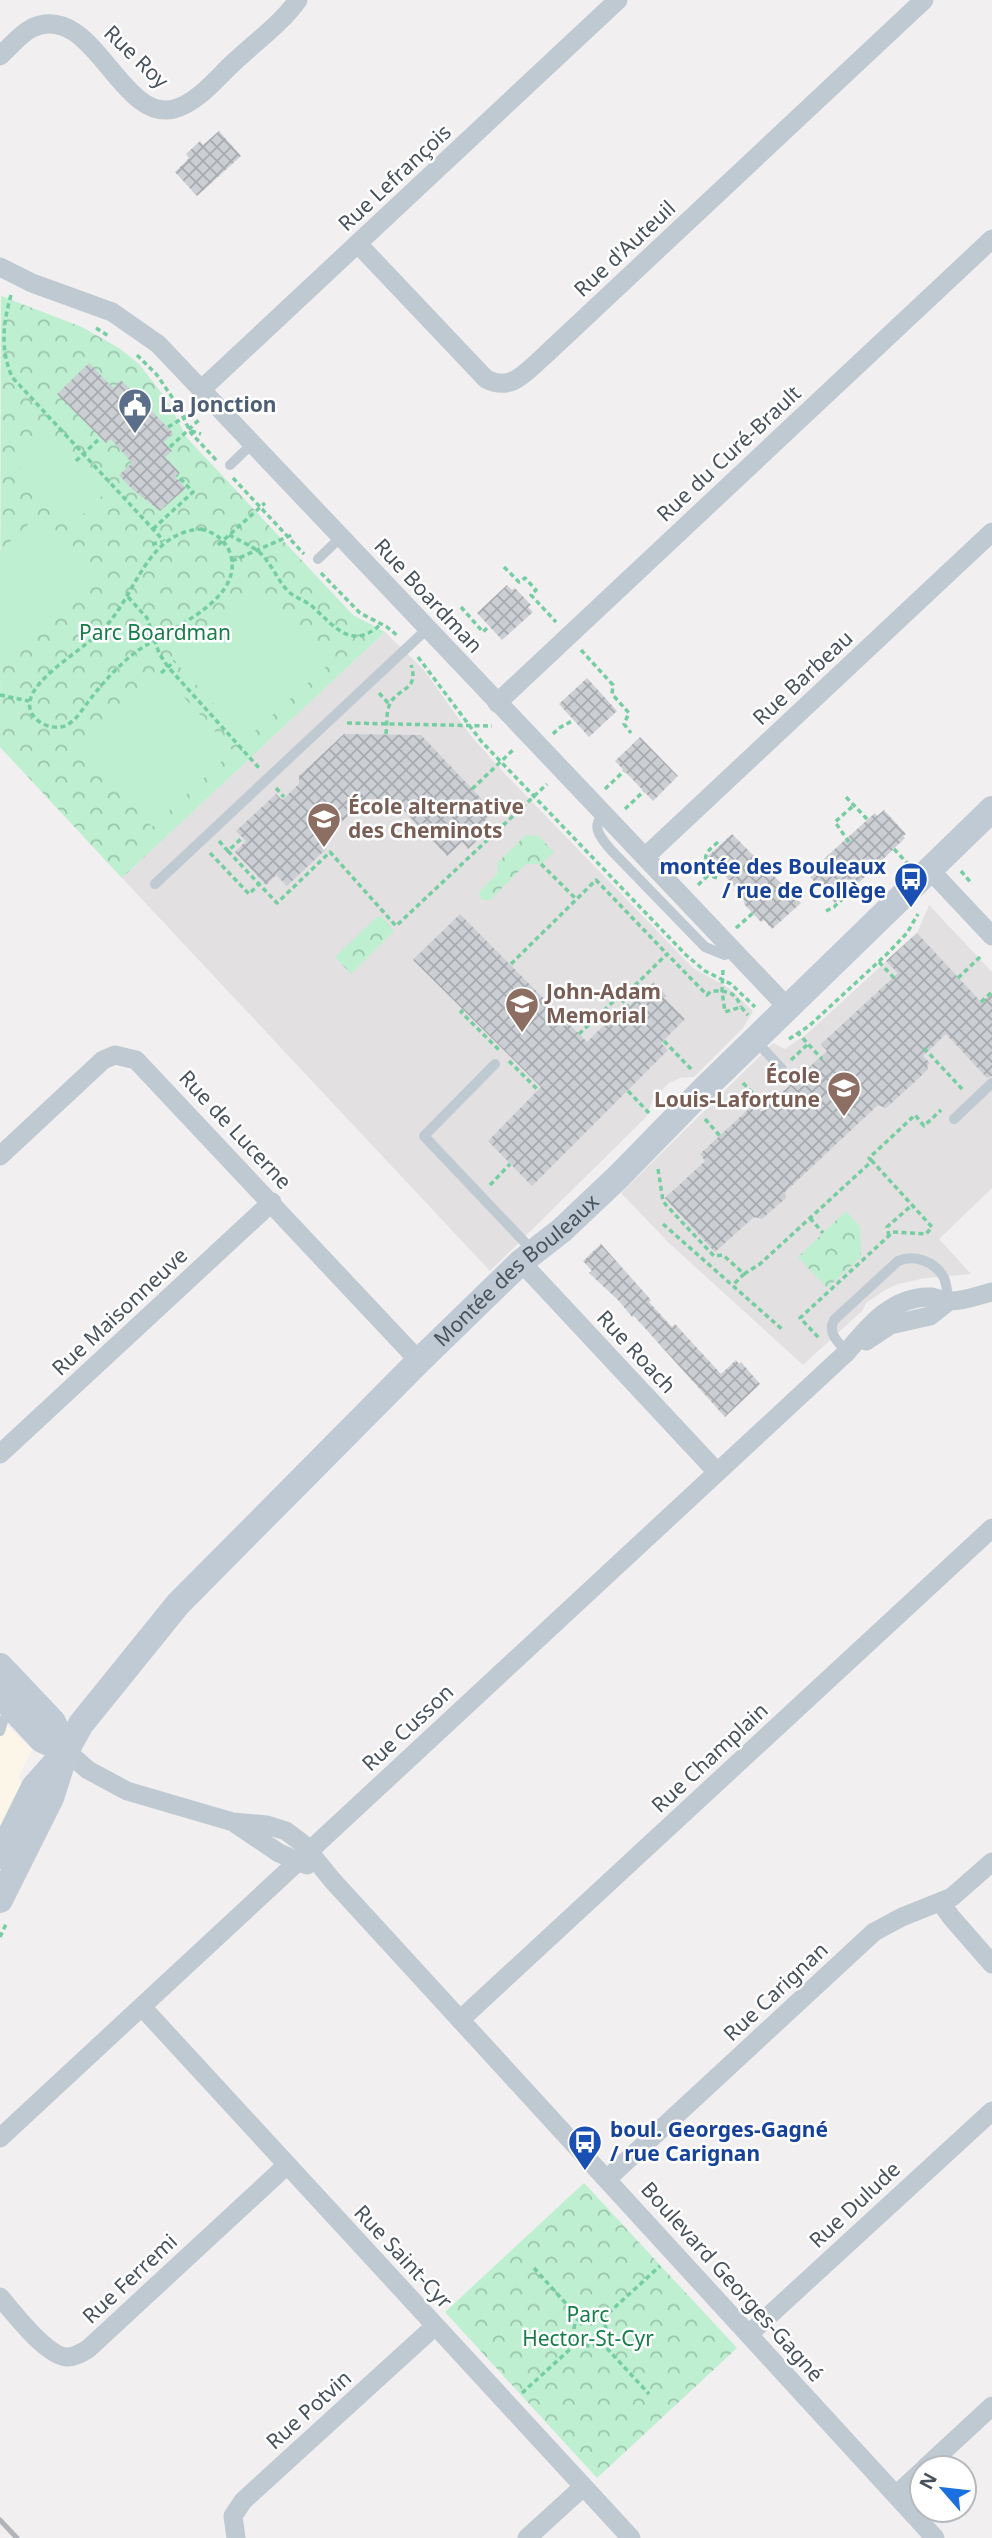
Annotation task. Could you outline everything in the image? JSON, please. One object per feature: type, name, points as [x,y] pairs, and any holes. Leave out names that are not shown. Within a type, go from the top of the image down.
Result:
[{"type":"street","name":"Rue Roy","points":[[0,56],[30,29],[49,23],[60,24],[82,36],[149,106],[171,110],[195,98],[298,0]]},
{"type":"street","name":"Rue Lefrançois","points":[[201,398],[358,244],[618,0]]},
{"type":"street","name":"Rue d'Auteuil","points":[[358,244],[486,379],[495,383],[512,383],[924,0]]},
{"type":"street","name":"Rue du Curé-Brault","points":[[497,703],[992,239]]},
{"type":"street","name":"Rue Boardman","points":[[0,267],[32,283],[97,305],[126,320],[158,344],[201,398],[253,443],[497,703],[613,813],[645,858],[734,951],[791,1018]]},
{"type":"street","name":"Rue Barbeau","points":[[645,858],[992,532]]},
{"type":"street","name":"Montée des Bouleaux","points":[[0,1900],[51,1798],[66,1751],[83,1721],[178,1604],[419,1360],[527,1257],[571,1221],[753,1030],[791,1018],[922,870],[992,809]]},
{"type":"street","points":[[922,870],[992,936]]},
{"type":"street","name":"Rue de Lucerne","points":[[0,1156],[109,1056],[124,1055],[136,1060],[419,1360]]},
{"type":"street","name":"Rue Maisonneuve","points":[[0,1454],[272,1202]]},
{"type":"street","name":"Rue Roach","points":[[527,1257],[717,1472]]},
{"type":"street","name":"Rue Cusson","points":[[0,2138],[847,1352],[872,1322],[894,1307],[930,1297],[949,1301],[992,1292]]},
{"type":"street","name":"Rue Champlain","points":[[460,2021],[992,1528]]},
{"type":"street","points":[[0,1666],[53,1721],[66,1751]]},
{"type":"street","points":[[4,1711],[42,1740],[66,1751]]},
{"type":"street","name":"Montée des Bouleaux","points":[[0,1856],[34,1787],[66,1751]]},
{"type":"street","name":"Boulevard Georges-Gagné","points":[[66,1751],[88,1770],[115,1785],[233,1822],[267,1825],[296,1837],[303,1857],[324,1872],[935,2538]]},
{"type":"street","name":"Rue Carignan","points":[[607,2179],[874,1931],[902,1917],[941,1903],[962,1890],[992,1862]]},
{"type":"street","points":[[941,1903],[992,1964]]},
{"type":"street","name":"Rue Saint-Cyr","points":[[142,2007],[631,2538]]},
{"type":"street","name":"Rue Dulude","points":[[749,2334],[992,2110]]},
{"type":"street","name":"Rue Ferremi","points":[[0,2297],[56,2354],[76,2356],[98,2340],[287,2165]]},
{"type":"street","name":"Rue Potvin","points":[[236,2538],[233,2516],[243,2501],[435,2326]]},
{"type":"street","points":[[941,2454],[992,2406]]},
{"type":"street","points":[[896,2495],[908,2484]]},
{"type":"street","points":[[527,2538],[583,2487]]},
{"type":"lane","points":[[227,467],[253,443]]},
{"type":"lane","points":[[316,563],[341,537]]},
{"type":"lane","points":[[155,884],[427,629]]},
{"type":"lane","points":[[613,813],[597,823],[596,828],[611,850],[705,947],[714,953],[725,955],[734,951]]},
{"type":"lane","points":[[753,1030],[782,1069]]},
{"type":"lane","points":[[495,1064],[424,1136],[527,1257]]},
{"type":"lane","points":[[954,1119],[992,1083]]},
{"type":"lane","points":[[847,1352],[832,1333],[831,1325],[834,1320],[904,1258],[920,1258],[937,1270],[944,1279],[949,1301]]},
{"type":"path","points":[[12,293],[1,345],[12,377],[164,541]]},
{"type":"path","points":[[88,324],[114,339]]},
{"type":"path","points":[[128,349],[157,375],[176,403],[189,430],[227,467]]},
{"type":"path","points":[[167,427],[183,418],[201,398]]},
{"type":"path","points":[[170,447],[207,413]]},
{"type":"path","points":[[189,430],[201,434]]},
{"type":"path","points":[[76,461],[100,438]]},
{"type":"path","points":[[153,529],[193,492],[177,475]]},
{"type":"path","points":[[233,478],[306,556]]},
{"type":"path","points":[[218,545],[265,503]]},
{"type":"path","points":[[152,544],[177,534],[201,529],[211,532],[223,541],[232,561],[229,579],[214,602],[154,640],[118,668],[68,725],[52,727],[41,723],[30,709],[30,701],[39,684],[95,638],[112,620],[147,563],[164,541]]},
{"type":"path","points":[[232,561],[294,534]]},
{"type":"path","points":[[229,535],[256,550],[287,590],[315,608],[335,629],[353,635],[365,634],[374,631],[381,624]]},
{"type":"path","points":[[316,563],[351,606],[400,639]]},
{"type":"path","points":[[504,567],[519,582],[525,578],[536,590],[528,602]]},
{"type":"path","points":[[128,597],[147,618],[154,640],[168,667],[250,758]]},
{"type":"path","points":[[533,597],[557,624]]},
{"type":"path","points":[[461,607],[483,632],[489,626]]},
{"type":"path","points":[[365,609],[369,618]]},
{"type":"path","points":[[579,648],[613,685],[612,694],[606,699]]},
{"type":"path","points":[[386,734],[389,704],[413,681],[411,665],[419,654],[470,726],[534,797],[696,965],[731,984],[756,1008]]},
{"type":"path","points":[[162,673],[175,661]]},
{"type":"path","points":[[612,694],[629,713],[624,724],[631,733]]},
{"type":"path","points":[[0,695],[30,701]]},
{"type":"path","points":[[549,737],[574,720]]},
{"type":"path","points":[[342,722],[492,726]]},
{"type":"path","points":[[472,789],[514,749]]},
{"type":"path","points":[[602,792],[624,771]]},
{"type":"path","points":[[218,840],[276,903],[330,852],[385,917],[396,926],[547,784]]},
{"type":"path","points":[[274,787],[284,797]]},
{"type":"path","points":[[613,813],[643,791]]},
{"type":"path","points":[[846,797],[868,820]]},
{"type":"path","points":[[849,842],[835,822],[854,805]]},
{"type":"path","points":[[228,850],[243,837]]},
{"type":"path","points":[[476,841],[480,846]]},
{"type":"path","points":[[708,875],[706,853],[718,842]]},
{"type":"path","points":[[894,849],[922,870]]},
{"type":"path","points":[[208,850],[249,894],[258,884]]},
{"type":"path","points":[[541,864],[576,899]]},
{"type":"path","points":[[694,888],[717,867]]},
{"type":"path","points":[[708,875],[717,878],[722,873]]},
{"type":"path","points":[[511,964],[596,880],[707,995],[711,991],[722,991],[737,998],[753,1030]]},
{"type":"path","points":[[826,911],[856,886]]},
{"type":"path","points":[[782,1039],[787,1040],[799,1034],[878,961],[907,933],[923,906]]},
{"type":"path","points":[[734,931],[753,913]]},
{"type":"path","points":[[621,999],[667,954]]},
{"type":"path","points":[[873,956],[896,980]]},
{"type":"path","points":[[958,978],[981,956]]},
{"type":"path","points":[[723,970],[725,1012],[741,1007]]},
{"type":"path","points":[[981,1002],[992,992]]},
{"type":"path","points":[[579,1034],[618,996],[628,1006]]},
{"type":"path","points":[[791,1018],[799,1034],[822,1059]]},
{"type":"path","points":[[664,1041],[698,1077]]},
{"type":"path","points":[[782,1069],[808,1044]]},
{"type":"path","points":[[925,1048],[964,1090],[957,1096]]},
{"type":"path","points":[[737,1076],[768,1110]]},
{"type":"path","points":[[628,1091],[650,1114]]},
{"type":"path","points":[[819,1338],[800,1318],[893,1232],[926,1234],[932,1227],[869,1158],[915,1115],[924,1126],[949,1103]]},
{"type":"path","points":[[699,1113],[720,1136]]},
{"type":"path","points":[[655,1156],[666,1205],[714,1256],[723,1255],[744,1274]]},
{"type":"path","points":[[733,1285],[760,1264],[872,1161]]},
{"type":"path","points":[[499,1176],[510,1164]]},
{"type":"path","points":[[889,1236],[887,1227],[912,1205]]},
{"type":"path","points":[[810,1218],[824,1233]]},
{"type":"path","points":[[663,1224],[785,1331]]},
{"type":"path","points":[[602,2319],[660,2266]]},
{"type":"path","points":[[534,2268],[579,2318]]},
{"type":"path","points":[[593,2314],[602,2319],[606,2329],[601,2342],[588,2346],[579,2342],[574,2332],[575,2322],[593,2314]]},
{"type":"path","points":[[520,2394],[579,2342]]},
{"type":"path","points":[[601,2342],[649,2394]]},
{"type":"shaded area","points":[[385,632],[424,670],[471,736],[505,774],[693,968],[729,988],[753,1011],[743,1028],[694,1077],[680,1078],[669,1083],[653,1099],[646,1117],[490,1271],[122,878]]},
{"type":"shaded area","name":"École Louis-Lafortune","points":[[929,905],[992,972],[992,1188],[939,1239],[971,1274],[925,1278],[885,1290],[866,1303],[863,1310],[803,1365],[669,1243],[621,1193],[773,1043],[785,1049],[808,1033],[917,933]]},
{"type":"shaded area","points":[[0,1718],[32,1750],[18,1778],[23,1783],[0,1829]]},
{"type":"green space","name":"Parc Boardman","points":[[1,296],[82,327],[119,348],[139,364],[167,400],[187,438],[353,615],[385,632],[122,878],[0,747]]},
{"type":"green space","points":[[44,427],[106,492],[74,523],[12,458]]},
{"type":"green space","points":[[35,518],[91,580],[0,664],[0,551]]},
{"type":"green space","points":[[253,584],[327,666],[246,739],[172,658]]},
{"type":"green space","points":[[159,670],[233,751],[152,827],[78,745]]},
{"type":"green space","points":[[526,835],[539,836],[554,852],[541,864],[526,864],[490,900],[483,900],[479,896],[480,891],[498,873],[497,863]]},
{"type":"green space","points":[[378,916],[394,931],[351,974],[335,957]]},
{"type":"green space","points":[[846,1211],[860,1227],[861,1257],[827,1288],[798,1257]]},
{"type":"green space","name":"Parc Hector-St-Cyr","points":[[584,2183],[737,2348],[597,2478],[445,2312]]},
{"type":"building","points":[[219,131],[241,156],[197,196],[175,172],[189,158],[186,154],[200,141],[203,145]]},
{"type":"building","name":"La Jonction","points":[[89,363],[113,388],[121,380],[173,433],[164,442],[172,451],[165,457],[180,473],[175,477],[186,488],[160,511],[119,475],[132,463],[111,439],[106,443],[57,394]]},
{"type":"building","points":[[507,585],[512,590],[515,588],[531,605],[528,607],[533,612],[502,640],[477,613]]},
{"type":"building","points":[[587,678],[617,711],[589,737],[559,704]]},
{"type":"building","points":[[344,734],[421,735],[494,812],[478,828],[484,834],[468,849],[462,842],[447,856],[393,799],[366,799],[320,842],[326,849],[287,886],[276,875],[266,885],[235,852],[246,841],[236,831],[276,794],[282,800],[299,784],[299,776]]},
{"type":"building","points":[[640,737],[678,776],[653,801],[615,761]]},
{"type":"building","points":[[884,810],[906,834],[903,836],[905,838],[835,903],[810,877],[817,870],[814,868],[875,813],[877,816]]},
{"type":"building","points":[[732,834],[801,903],[772,929],[764,920],[761,922],[744,904],[738,894],[740,892],[707,857]]},
{"type":"building","points":[[460,914],[587,1042],[622,1007],[625,1010],[653,982],[667,996],[664,998],[685,1019],[661,1043],[668,1050],[532,1186],[488,1141],[541,1087],[413,960]]},
{"type":"building","points":[[917,933],[981,1002],[992,993],[992,1076],[987,1078],[946,1034],[923,1056],[930,1063],[918,1079],[886,1108],[878,1105],[785,1192],[786,1198],[762,1219],[754,1217],[715,1252],[665,1198],[705,1161],[700,1154],[754,1104],[761,1112],[827,1051],[821,1044],[898,973],[886,961]]},
{"type":"building","points":[[601,1244],[672,1327],[675,1324],[721,1374],[736,1360],[739,1364],[741,1362],[760,1384],[725,1417],[634,1316],[632,1317],[589,1273],[592,1271],[583,1261]]},
{"type":"railway","points":[[0,2520],[17,2538]]},
{"type":"place","name":"La Jonction","points":[[135,435]]},
{"type":"place","name":"École alternative des Cheminots","points":[[324,849]]},
{"type":"place","name":"montée des Bouleaux / rue de Collège","points":[[911,909]]},
{"type":"place","name":"John-Adam Memorial","points":[[522,1034]]},
{"type":"place","name":"École Louis-Lafortune","points":[[844,1118]]},
{"type":"place","name":"boul. Georges-Gagné / rue Carignan","points":[[585,2172]]}]
